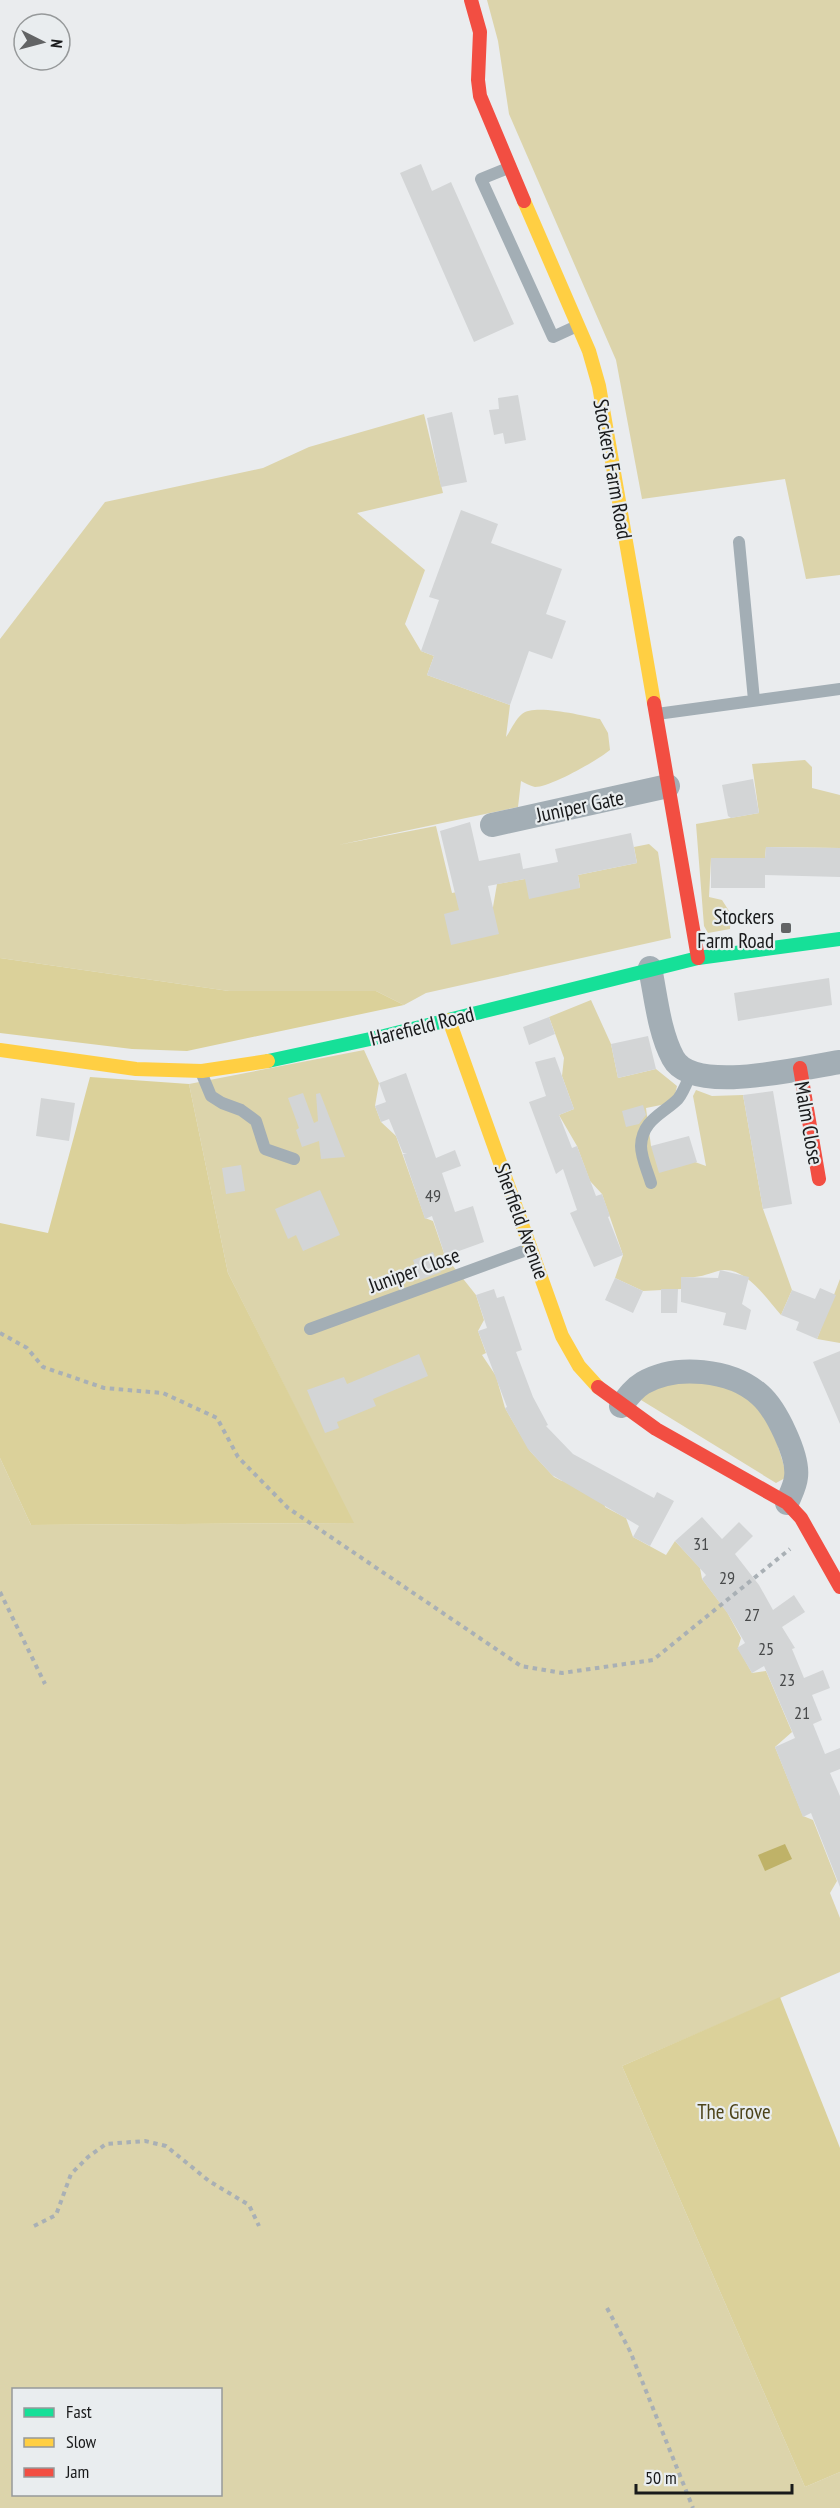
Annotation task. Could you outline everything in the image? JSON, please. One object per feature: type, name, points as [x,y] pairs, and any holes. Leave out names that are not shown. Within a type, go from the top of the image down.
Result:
[{"type":"street","name":"Stockers Farm Road","points":[[471,0],[481,30],[482,48],[477,81],[489,121],[578,326],[599,386],[698,958]]},
{"type":"street","name":"Juniper Gate","points":[[492,825],[668,786]]},
{"type":"street","name":"Harefield Road","points":[[0,1050],[136,1069],[201,1070],[266,1061],[449,1020],[650,968],[698,958],[780,945],[840,939]]},
{"type":"street","points":[[650,968],[666,1042],[674,1060],[691,1073]]},
{"type":"street","name":"Sherfield Avenue","points":[[449,1020],[562,1336],[574,1360],[586,1375],[621,1406],[787,1503],[801,1518],[840,1587]]},
{"type":"street","name":"Malm Close","points":[[691,1073],[720,1079],[840,1062]]},
{"type":"street","name":"Malm Close","points":[[800,1068],[819,1179]]},
{"type":"street","points":[[621,1406],[634,1389],[657,1377],[692,1372],[720,1374],[738,1381],[760,1395],[786,1436],[795,1458],[796,1476],[787,1503]]},
{"type":"lane","points":[[509,168],[481,179],[553,337],[578,326]]},
{"type":"lane","points":[[739,542],[754,700]]},
{"type":"lane","points":[[657,714],[840,689]]},
{"type":"lane","points":[[201,1070],[212,1096],[222,1103],[241,1110],[256,1121],[265,1149],[294,1159]]},
{"type":"lane","points":[[651,1183],[641,1148],[643,1133],[659,1111],[676,1100],[691,1073]]},
{"type":"lane","name":"Juniper Close","points":[[310,1329],[532,1248]]},
{"type":"path","points":[[0,1333],[27,1348],[43,1367],[104,1388],[163,1393],[217,1418],[238,1457],[288,1508],[520,1666],[562,1673],[652,1660],[794,1546],[811,1536]]},
{"type":"path","points":[[0,1592],[45,1684]]},
{"type":"path","points":[[34,2226],[56,2215],[71,2174],[88,2157],[106,2144],[145,2141],[166,2146],[209,2181],[249,2205],[259,2226]]},
{"type":"path","points":[[607,2308],[630,2351],[693,2508]]},
{"type":"shaded area","points":[[487,0],[840,0],[840,575],[806,579],[785,479],[642,499],[616,360],[509,114],[498,41]]},
{"type":"shaded area","points":[[424,414],[443,493],[357,513],[425,570],[405,624],[421,651],[434,656],[427,675],[510,705],[506,737],[520,716],[528,711],[560,711],[600,719],[608,733],[610,750],[552,783],[535,787],[521,781],[518,807],[338,845],[436,826],[452,893],[467,890],[479,911],[493,907],[497,884],[525,879],[580,888],[578,875],[637,863],[634,847],[649,844],[658,852],[671,938],[426,993],[404,1005],[376,991],[229,991],[0,958],[0,639],[105,502],[263,468],[309,447]]},
{"type":"shaded area","points":[[805,760],[812,767],[812,788],[840,795],[840,848],[766,847],[765,858],[711,858],[709,897],[722,900],[731,914],[730,929],[708,933],[704,926],[696,824],[759,813],[752,764]]},
{"type":"shaded area","points":[[591,1000],[611,1044],[618,1078],[656,1069],[677,1086],[674,1099],[666,1104],[646,1108],[651,1146],[706,1166],[693,1096],[696,1090],[712,1096],[743,1095],[763,1209],[792,1290],[781,1315],[754,1284],[745,1277],[728,1270],[697,1277],[681,1277],[681,1289],[643,1291],[615,1278],[623,1255],[602,1194],[590,1181],[577,1146],[559,1115],[574,1109],[562,1076],[564,1058],[549,1017]]},
{"type":"shaded area","points":[[364,1050],[379,1083],[375,1106],[381,1122],[396,1136],[425,1218],[433,1221],[445,1256],[476,1295],[484,1320],[478,1331],[486,1353],[482,1355],[496,1376],[505,1408],[530,1451],[554,1477],[562,1481],[602,1485],[605,1507],[626,1518],[633,1537],[666,1555],[675,1541],[700,1568],[702,1579],[727,1612],[741,1638],[738,1648],[752,1673],[766,1671],[792,1732],[775,1747],[803,1816],[813,1820],[837,1881],[830,1893],[840,1918],[840,1972],[622,2066],[805,2487],[840,2472],[840,2508],[0,2508],[0,1458],[31,1525],[353,1523],[228,1273],[189,1084]]},
{"type":"shaded area","points":[[840,1279],[840,1343],[817,1339]]},
{"type":"shaded area","points":[[693,1380],[733,1388],[754,1401],[770,1426],[787,1477],[776,1483],[641,1400],[649,1389]]},
{"type":"shaded area","points":[[785,1844],[792,1859],[765,1871],[758,1855]]},
{"type":"green space","points":[[0,958],[229,991],[376,991],[404,1005],[187,1051],[132,1049],[0,1033]]},
{"type":"green space","points":[[90,1077],[189,1084],[228,1273],[354,1523],[31,1525],[0,1458],[0,1223],[48,1233]]},
{"type":"green space","name":"The Grove","points":[[780,1997],[840,2148],[840,2472],[805,2487],[622,2066]]},
{"type":"building","points":[[421,164],[432,191],[451,182],[514,324],[474,342],[400,173]]},
{"type":"building","points":[[518,395],[526,440],[505,444],[503,433],[494,435],[489,410],[499,409],[498,398]]},
{"type":"building","points":[[452,412],[467,482],[441,487],[427,418]]},
{"type":"building","points":[[461,510],[498,524],[491,543],[562,569],[546,614],[566,621],[552,659],[529,651],[510,705],[427,675],[434,656],[421,651],[439,600],[429,597]]},
{"type":"building","points":[[753,779],[759,813],[731,818],[728,816],[722,785]]},
{"type":"building","points":[[470,822],[479,861],[520,853],[523,869],[558,862],[555,849],[631,833],[637,863],[578,875],[580,888],[529,899],[525,879],[488,886],[499,934],[451,945],[444,914],[459,910],[440,831]]},
{"type":"building","points":[[766,847],[840,848],[840,877],[765,875],[765,888],[711,888],[711,858],[765,858]]},
{"type":"building","points":[[829,978],[832,1005],[738,1021],[734,993]]},
{"type":"building","points":[[549,1017],[555,1034],[529,1045],[523,1027]]},
{"type":"building","points":[[648,1036],[656,1069],[618,1078],[611,1044]]},
{"type":"building","points":[[555,1057],[574,1109],[559,1115],[572,1148],[577,1146],[596,1196],[602,1194],[610,1216],[608,1217],[623,1255],[594,1267],[570,1213],[577,1210],[563,1169],[556,1174],[529,1102],[546,1096],[535,1062]]},
{"type":"building","points":[[406,1073],[436,1158],[455,1150],[461,1166],[442,1173],[455,1212],[473,1206],[484,1242],[445,1256],[432,1216],[425,1219],[403,1154],[407,1153],[403,1153],[389,1119],[381,1122],[375,1106],[386,1102],[379,1083]]},
{"type":"building","points":[[773,1091],[792,1204],[763,1209],[743,1095]]},
{"type":"building","points":[[303,1093],[314,1123],[318,1121],[316,1094],[320,1093],[345,1157],[321,1159],[319,1141],[302,1147],[296,1130],[299,1128],[288,1098]]},
{"type":"building","points":[[41,1098],[75,1103],[69,1141],[36,1136]]},
{"type":"building","points":[[643,1105],[646,1115],[639,1124],[626,1127],[622,1111]]},
{"type":"building","points":[[689,1136],[697,1162],[659,1173],[651,1146]]},
{"type":"building","points":[[241,1165],[245,1191],[226,1194],[222,1168]]},
{"type":"building","points":[[320,1190],[340,1235],[303,1251],[296,1235],[288,1239],[275,1209]]},
{"type":"building","points":[[433,1252],[441,1272],[420,1280],[413,1260]]},
{"type":"building","points":[[720,1270],[749,1277],[742,1304],[751,1310],[746,1330],[723,1325],[726,1313],[681,1302],[681,1277],[718,1278]]},
{"type":"building","points":[[615,1278],[643,1291],[633,1313],[605,1300]]},
{"type":"building","points":[[820,1288],[836,1295],[817,1339],[796,1330],[799,1322],[781,1315],[792,1290],[815,1299]]},
{"type":"building","points":[[494,1289],[497,1298],[504,1296],[522,1350],[516,1352],[533,1397],[548,1425],[546,1426],[573,1454],[654,1498],[657,1492],[674,1501],[650,1546],[633,1537],[639,1526],[552,1475],[528,1449],[505,1408],[507,1407],[478,1331],[487,1328],[476,1295]]},
{"type":"building","points":[[661,1289],[678,1289],[677,1313],[661,1313]]},
{"type":"building","points":[[840,1351],[840,1424],[813,1362]]},
{"type":"building","points":[[419,1354],[428,1376],[373,1399],[376,1406],[337,1422],[339,1428],[325,1433],[307,1390],[344,1377],[347,1384]]},
{"type":"building","points":[[702,1517],[722,1539],[739,1522],[753,1536],[735,1554],[759,1585],[773,1610],[794,1595],[805,1612],[782,1627],[795,1648],[792,1649],[804,1678],[823,1670],[830,1688],[812,1695],[822,1720],[813,1724],[825,1754],[840,1748],[840,1769],[830,1773],[840,1796],[840,1887],[811,1813],[803,1817],[775,1747],[795,1738],[764,1666],[752,1673],[737,1648],[745,1643],[728,1614],[702,1579],[706,1575],[675,1541]]},
{"type":"traffic: fast","points":[[268,1061],[384,1036],[698,958],[840,939]]},
{"type":"traffic: slow","points":[[524,201],[589,351],[599,386],[654,703]]},
{"type":"traffic: slow","points":[[449,1020],[562,1336],[579,1366],[598,1387]]},
{"type":"traffic: slow","points":[[0,1050],[136,1069],[202,1071],[268,1061]]},
{"type":"traffic: jam","points":[[471,0],[480,32],[478,80],[480,96],[524,201]]},
{"type":"traffic: jam","points":[[654,703],[698,958]]},
{"type":"traffic: jam","points":[[800,1068],[819,1179]]},
{"type":"traffic: jam","points":[[598,1387],[656,1429],[787,1503],[801,1518],[840,1587]]},
{"type":"place","name":"Stockers Farm Road","points":[[786,928]]}]
